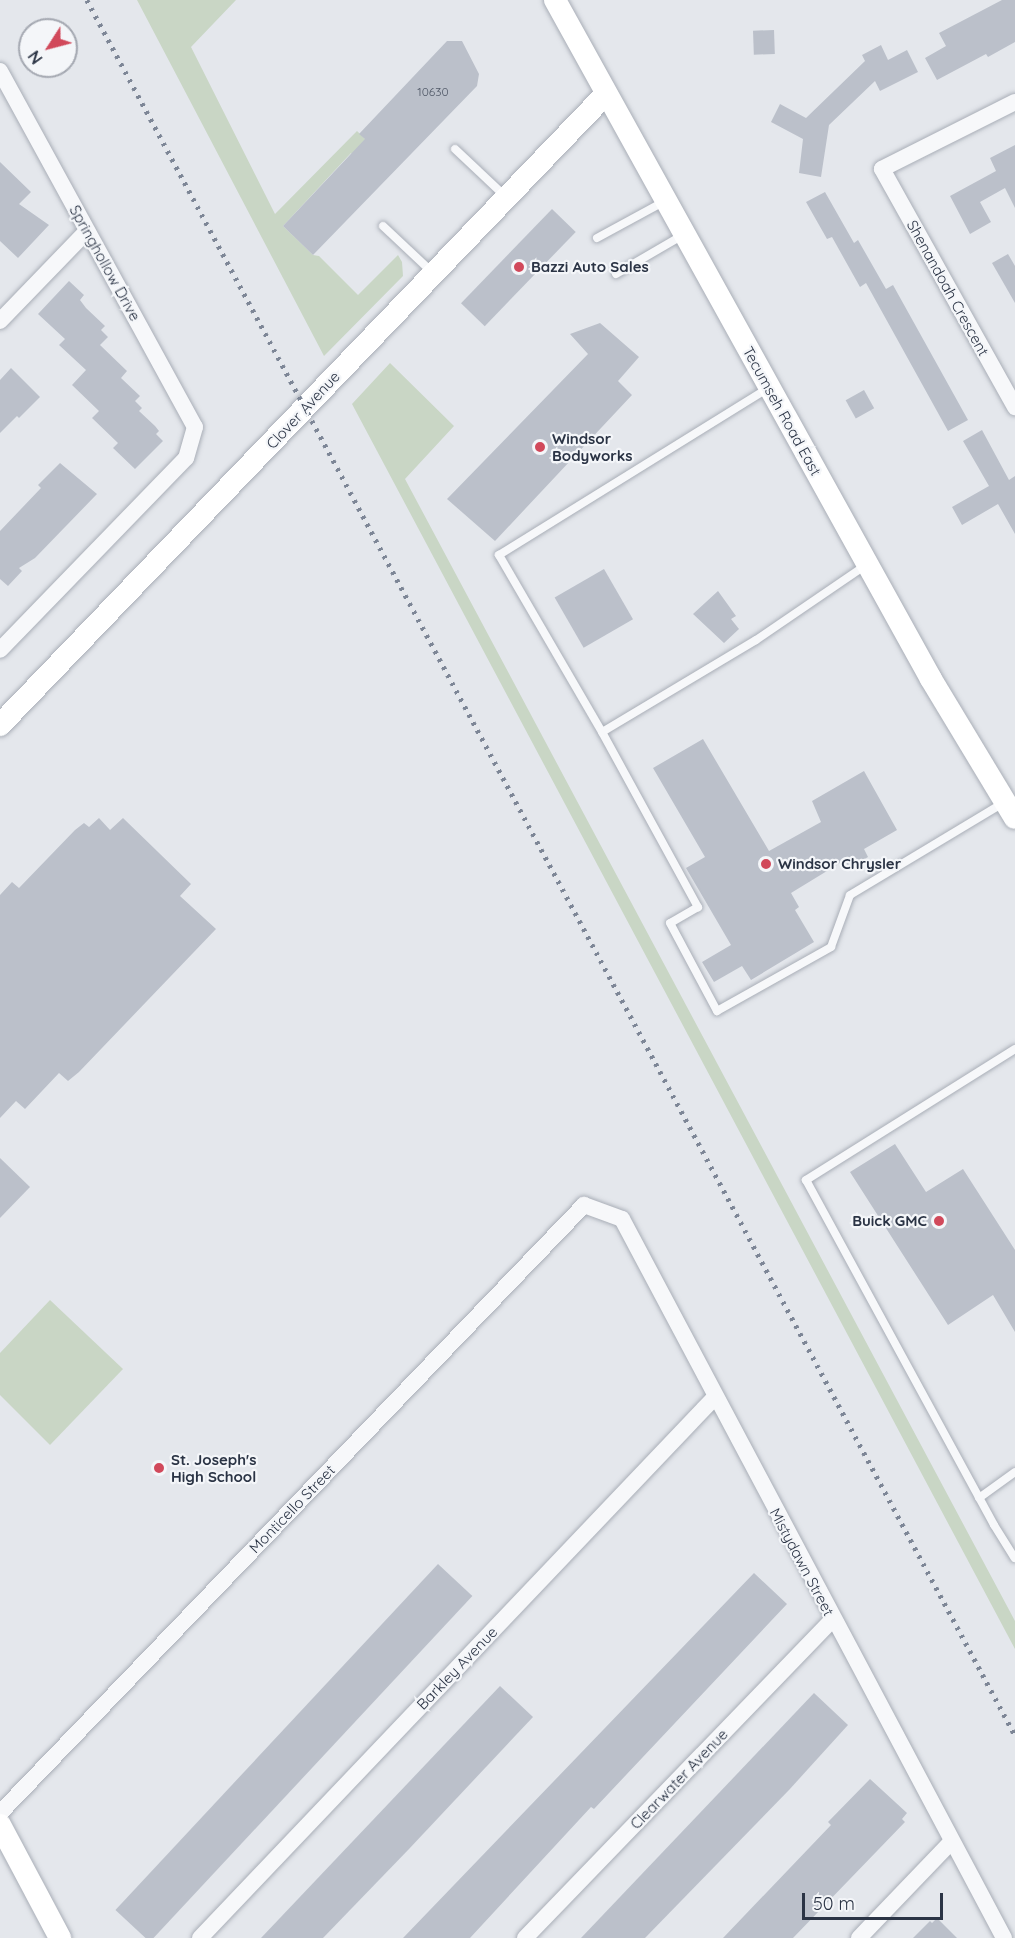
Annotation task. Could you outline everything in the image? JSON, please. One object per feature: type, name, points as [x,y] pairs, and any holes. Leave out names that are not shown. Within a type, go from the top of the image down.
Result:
[{"type":"main road","name":"Tecumseh Road East","points":[[555,0],[931,679],[1010,810]]},
{"type":"main road","name":"Clover Avenue","points":[[0,724],[606,94]]},
{"type":"main road","points":[[0,1826],[60,1938]]},
{"type":"street","name":"Springhollow Drive","points":[[0,71],[195,428],[186,458],[0,650]]},
{"type":"street","name":"Shenandoah Crescent","points":[[1015,102],[882,169],[1015,407]]},
{"type":"street","points":[[0,321],[87,231]]},
{"type":"street","name":"Mistydawn Street","points":[[584,1205],[622,1219],[714,1398],[1004,1938]]},
{"type":"street","name":"Monticello Street","points":[[0,1813],[584,1205]]},
{"type":"street","name":"Barkley Avenue","points":[[200,1938],[714,1398]]},
{"type":"street","name":"Clearwater Avenue","points":[[525,1938],[832,1620]]},
{"type":"street","points":[[859,1938],[951,1842]]},
{"type":"lane","points":[[455,149],[506,197]]},
{"type":"lane","points":[[597,238],[665,201]]},
{"type":"lane","points":[[383,226],[433,273]]},
{"type":"lane","points":[[616,274],[683,234]]},
{"type":"lane","points":[[769,387],[499,555],[602,732],[698,907],[670,923],[717,1011],[831,947],[850,895],[1010,810]]},
{"type":"lane","points":[[602,732],[756,640],[867,564]]},
{"type":"lane","points":[[1015,1049],[806,1180],[979,1498],[1015,1558]]},
{"type":"lane","points":[[979,1498],[1015,1472]]},
{"type":"green space","points":[[137,0],[236,0],[191,47],[275,214],[357,131],[396,169],[382,182],[351,153],[283,226],[313,255],[319,256],[358,295],[398,255],[402,262],[403,276],[324,356]]},
{"type":"green space","points":[[390,363],[454,426],[405,479],[1015,1621],[1015,1649],[352,404]]},
{"type":"green space","points":[[50,1300],[123,1369],[50,1445],[0,1395],[0,1353]]},
{"type":"building","points":[[1002,0],[1015,0],[1015,42],[988,57],[986,54],[937,80],[925,58],[946,46],[939,33]]},
{"type":"building","points":[[774,30],[775,54],[754,55],[753,31]]},
{"type":"building","points":[[447,41],[462,41],[479,74],[477,86],[313,255],[283,226],[365,139],[359,134]]},
{"type":"building","points":[[881,45],[888,60],[907,50],[918,72],[880,91],[875,81],[829,125],[821,177],[799,173],[803,139],[771,122],[780,104],[806,118],[865,61],[862,55]]},
{"type":"building","points":[[1015,145],[1015,208],[1005,188],[980,202],[991,222],[970,234],[950,196],[996,171],[990,158]]},
{"type":"building","points":[[0,162],[31,192],[19,204],[49,225],[18,258],[0,241]]},
{"type":"building","points":[[825,192],[854,243],[858,240],[886,289],[893,285],[968,420],[948,431],[866,283],[860,287],[832,237],[827,239],[806,202]]},
{"type":"building","name":"Bazzi Auto Sales","points":[[552,209],[576,232],[485,326],[461,303]]},
{"type":"building","points":[[1008,254],[1015,266],[1015,303],[992,263]]},
{"type":"building","points":[[69,281],[84,295],[80,300],[86,308],[105,326],[101,330],[108,337],[100,345],[127,371],[121,378],[140,396],[135,401],[142,408],[139,411],[159,431],[156,434],[163,441],[135,469],[113,448],[118,443],[92,418],[99,411],[72,385],[86,370],[59,345],[65,339],[38,314]]},
{"type":"building","name":"Windsor Bodyworks","points":[[600,323],[639,357],[618,381],[632,395],[495,541],[447,499],[588,354],[570,334]]},
{"type":"building","points":[[11,368],[40,397],[0,433],[0,380]]},
{"type":"building","points":[[864,390],[874,408],[856,419],[846,400]]},
{"type":"building","points":[[982,430],[1009,480],[1015,476],[1015,534],[998,504],[962,525],[952,507],[989,486],[963,441]]},
{"type":"building","points":[[60,463],[97,494],[35,558],[19,568],[22,571],[8,586],[0,579],[0,531],[41,488],[38,485]]},
{"type":"building","points":[[604,569],[633,619],[584,648],[555,598]]},
{"type":"building","points":[[718,591],[736,616],[731,619],[739,629],[724,643],[693,614]]},
{"type":"building","name":"Windsor Chrysler","points":[[703,739],[769,851],[821,822],[812,801],[864,771],[897,830],[864,849],[868,857],[849,868],[845,860],[791,893],[799,907],[795,910],[814,942],[751,980],[742,966],[714,982],[702,962],[731,945],[686,868],[705,857],[653,768]]},
{"type":"building","points":[[99,818],[110,830],[123,818],[191,884],[180,896],[216,929],[79,1072],[68,1081],[59,1073],[25,1109],[16,1101],[0,1118],[0,895],[12,882],[19,888],[75,830],[84,823],[89,827]]},
{"type":"building","name":"Buick GMC","points":[[895,1144],[926,1192],[963,1169],[1015,1250],[1015,1332],[993,1295],[948,1325],[850,1172]]},
{"type":"building","points":[[0,1158],[30,1187],[0,1218]]},
{"type":"building","points":[[438,1564],[472,1596],[154,1938],[146,1938],[115,1910]]},
{"type":"building","points":[[754,1573],[787,1604],[594,1809],[591,1807],[470,1938],[403,1938]]},
{"type":"building","points":[[500,1686],[533,1717],[409,1849],[323,1938],[261,1938]]},
{"type":"building","points":[[814,1693],[848,1725],[789,1790],[645,1938],[581,1938]]},
{"type":"building","points":[[870,1779],[907,1813],[902,1819],[905,1822],[793,1938],[723,1938],[831,1825],[828,1822]]},
{"type":"building","points":[[937,1918],[957,1938],[913,1938],[930,1921],[932,1923]]},
{"type":"railway","points":[[87,0],[1015,1735]]},
{"type":"place","name":"Bazzi Auto Sales","points":[[519,267]]},
{"type":"place","name":"Windsor Bodyworks","points":[[540,447]]},
{"type":"place","name":"Windsor Chrysler","points":[[766,864]]},
{"type":"place","name":"Buick GMC","points":[[939,1221]]},
{"type":"place","name":"St. Joseph's High School","points":[[159,1468]]}]
